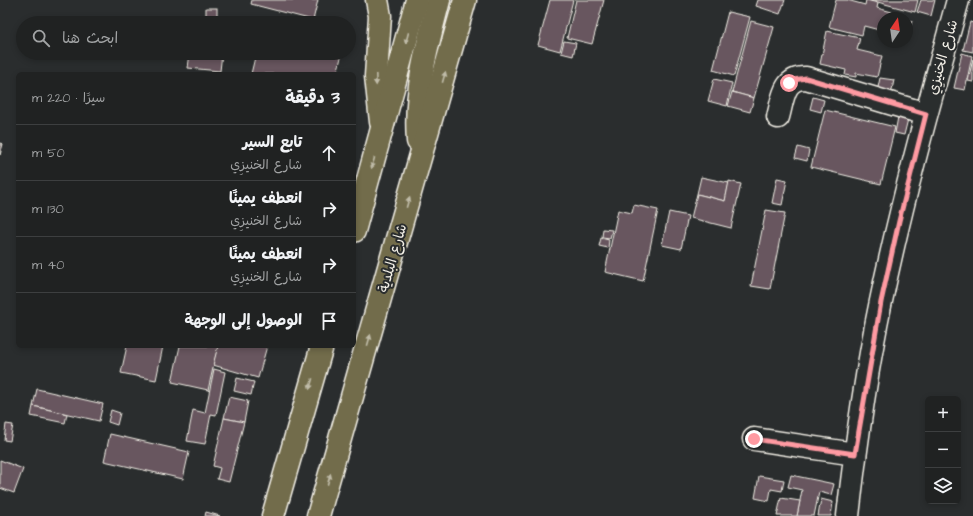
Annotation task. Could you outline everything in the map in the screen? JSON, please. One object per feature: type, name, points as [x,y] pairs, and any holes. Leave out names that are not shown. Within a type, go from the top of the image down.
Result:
[{"type":"main road","points":[[377,0],[380,16],[376,76],[379,112],[383,130]]},
{"type":"main road","points":[[356,225],[383,130],[417,0]]},
{"type":"main road","points":[[420,162],[418,138],[419,90],[428,43],[439,0]]},
{"type":"main road","name":"شارع البلدية","points":[[318,516],[465,0]]},
{"type":"main road","points":[[274,516],[321,348]]},
{"type":"street","name":"شارع الخنيزِي","points":[[848,516],[855,454],[881,302],[899,221],[926,114],[958,0]]},
{"type":"street","name":"شارع الخنيزِي","points":[[778,117],[786,88],[789,83],[800,78],[806,78],[926,114]]},
{"type":"street","points":[[754,439],[855,454]]},
{"type":"building","points":[[252,0],[318,0],[314,16],[298,16],[251,4]]},
{"type":"building","points":[[550,0],[573,0],[560,51],[538,45]]},
{"type":"building","points":[[576,0],[604,0],[592,44],[567,38]]},
{"type":"building","points":[[758,0],[785,0],[780,14],[756,6]]},
{"type":"building","points":[[836,0],[847,0],[865,5],[866,0],[878,3],[877,8],[892,12],[877,12],[877,29],[864,26],[862,35],[829,27]]},
{"type":"building","points":[[870,0],[918,0],[915,12]]},
{"type":"building","points":[[921,0],[935,0],[931,16],[917,12]]},
{"type":"building","points":[[206,8],[217,8],[217,16],[206,16]]},
{"type":"building","points":[[728,12],[750,17],[734,76],[713,70]]},
{"type":"building","points":[[751,21],[774,27],[754,98],[732,92]]},
{"type":"building","points":[[970,22],[973,23],[973,52],[963,50]]},
{"type":"building","points":[[827,31],[860,38],[857,50],[882,56],[877,77],[856,73],[856,77],[845,75],[846,70],[820,64]]},
{"type":"building","points":[[564,41],[576,43],[573,56],[561,53]]},
{"type":"building","points":[[962,53],[972,56],[965,90],[954,88]]},
{"type":"building","points":[[973,59],[973,82],[968,81]]},
{"type":"building","points":[[189,60],[221,60],[220,71],[188,68]]},
{"type":"building","points":[[254,60],[340,60],[337,72],[251,72]]},
{"type":"building","points":[[880,78],[894,80],[891,95],[877,92]]},
{"type":"building","points":[[714,79],[732,83],[727,106],[708,101]]},
{"type":"building","points":[[732,92],[754,98],[750,112],[728,106]]},
{"type":"building","points":[[813,97],[824,100],[821,112],[810,109]]},
{"type":"building","points":[[825,110],[895,127],[881,184],[811,167]]},
{"type":"building","points":[[898,117],[908,119],[904,135],[895,133]]},
{"type":"building","points":[[0,143],[3,144],[0,155]]},
{"type":"building","points":[[798,147],[809,150],[807,161],[795,158]]},
{"type":"building","points":[[701,177],[729,183],[725,201],[697,194]]},
{"type":"building","points":[[777,178],[787,180],[782,205],[772,203]]},
{"type":"building","points":[[729,181],[741,184],[731,228],[691,218],[697,194],[725,201]]},
{"type":"building","points":[[634,205],[658,210],[643,281],[605,272],[618,210],[632,213]]},
{"type":"building","points":[[766,210],[785,213],[770,289],[751,286]]},
{"type":"building","points":[[669,212],[688,216],[681,249],[662,245]]},
{"type":"building","points":[[603,229],[612,230],[610,238],[602,237]]},
{"type":"building","points":[[601,238],[609,240],[608,248],[599,246]]},
{"type":"building","points":[[127,348],[163,348],[156,380],[121,373]]},
{"type":"building","points":[[180,348],[218,348],[208,390],[172,382]]},
{"type":"building","points":[[217,348],[266,348],[258,378],[213,365]]},
{"type":"building","points":[[214,369],[225,372],[216,415],[211,414],[205,444],[187,441],[193,410],[205,413]]},
{"type":"building","points":[[237,378],[254,382],[251,395],[234,391]]},
{"type":"building","points":[[37,389],[103,404],[99,421],[33,406]]},
{"type":"building","points":[[229,397],[248,401],[244,422],[224,418]]},
{"type":"building","points":[[33,406],[67,414],[65,423],[31,416]]},
{"type":"building","points":[[111,410],[120,413],[117,425],[108,422]]},
{"type":"building","points":[[224,418],[244,422],[229,482],[217,479],[220,468],[213,466]]},
{"type":"building","points":[[6,424],[13,425],[10,441],[4,440]]},
{"type":"building","points":[[110,434],[189,452],[183,479],[104,461]]},
{"type":"building","points":[[0,460],[23,469],[14,493],[0,488]]},
{"type":"building","points":[[791,475],[834,484],[831,495],[819,492],[814,516],[797,516],[802,490],[788,487]]},
{"type":"building","points":[[759,476],[784,480],[782,491],[771,489],[769,501],[755,498]]},
{"type":"building","points":[[781,498],[800,501],[797,516],[777,516]]},
{"type":"building","points":[[821,499],[833,502],[831,516],[818,516]]},
{"type":"building","points":[[206,512],[220,516],[205,516]]},
{"type":"route","points":[[754,439],[855,454],[881,302],[899,221],[926,114],[806,78],[800,78],[789,83]]}]
